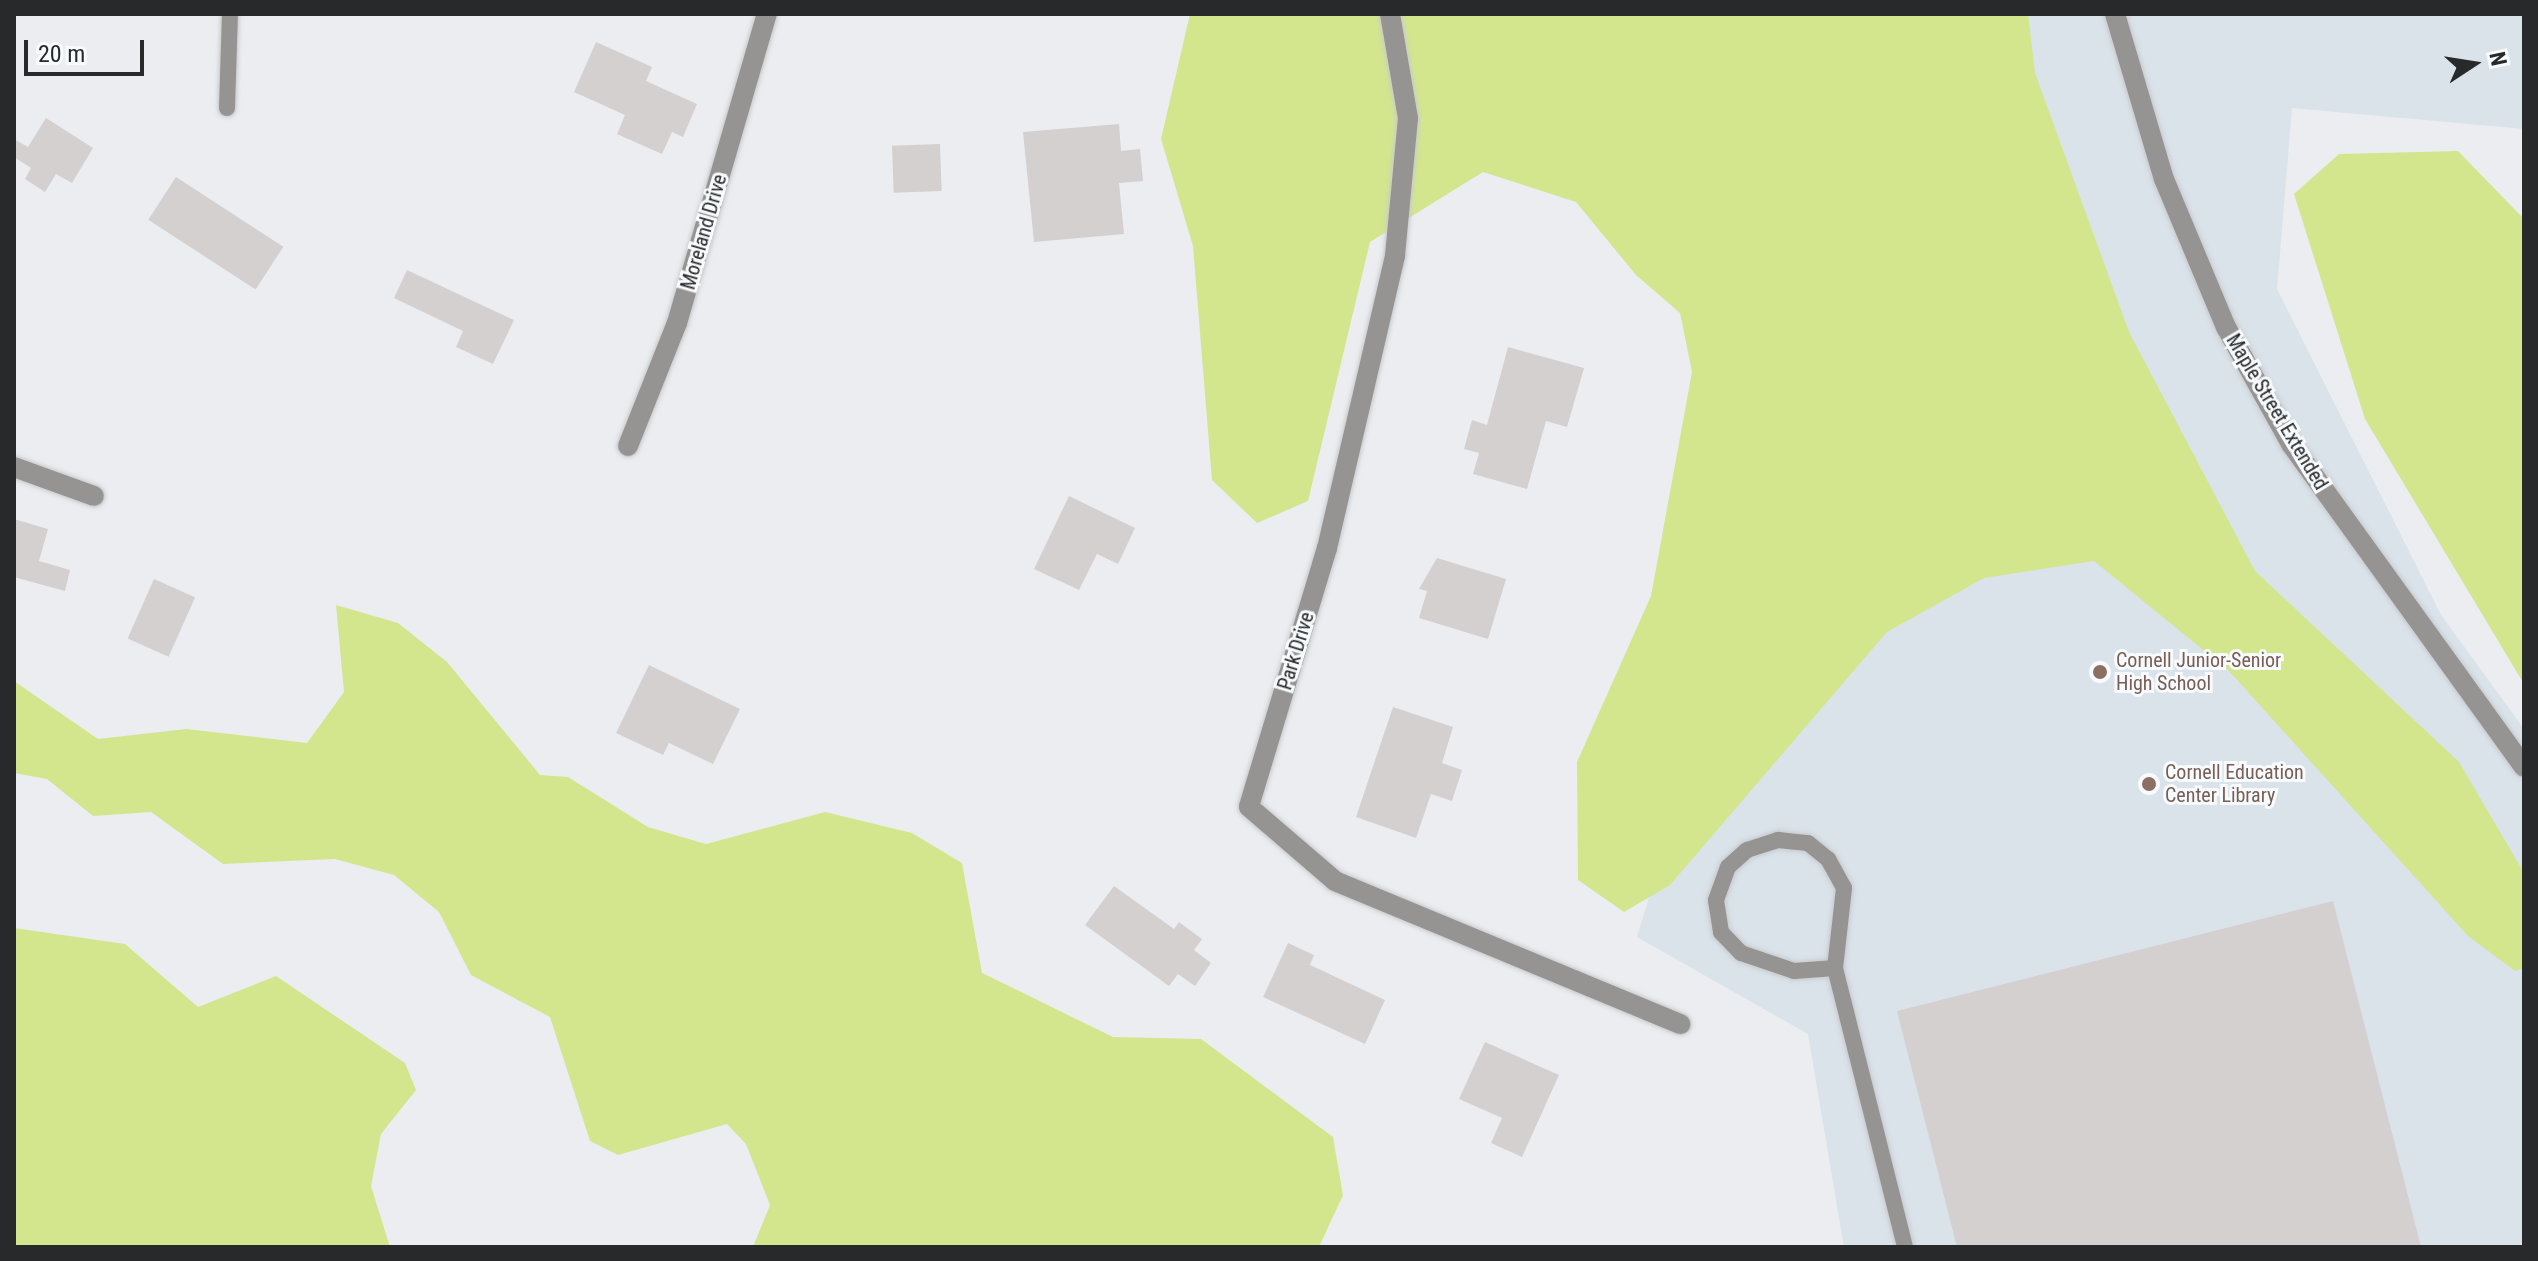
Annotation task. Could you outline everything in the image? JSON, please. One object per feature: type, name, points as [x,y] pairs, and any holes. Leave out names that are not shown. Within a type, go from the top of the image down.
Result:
[{"type":"street","name":"Moreland Drive","points":[[628,446],[677,323],[767,14]]},
{"type":"street","name":"Park Drive","points":[[1390,14],[1408,118],[1395,256],[1327,548],[1249,807],[1335,881],[1681,1024]]},
{"type":"street","name":"Maple Street Extended","points":[[2115,14],[2164,179],[2226,327],[2291,444],[2524,767]]},
{"type":"street","points":[[14,467],[94,496]]},
{"type":"lane","points":[[227,108],[230,14]]},
{"type":"lane","points":[[1835,968],[1794,971],[1741,953],[1721,932],[1716,900],[1728,867],[1747,850],[1778,840],[1808,843],[1828,859],[1844,888],[1835,968],[1905,1247]]},
{"type":"shaded area","name":"Cornell Junior-Senior High School","points":[[1919,14],[2524,14],[2524,129],[2292,108],[2277,289],[2441,615],[2524,729],[2524,1247],[1844,1247],[1808,1034],[1637,937]]},
{"type":"green space","points":[[1190,14],[2028,14],[2035,73],[2129,332],[2255,571],[2459,762],[2524,873],[2524,968],[2515,971],[2468,936],[2229,671],[2094,561],[1984,578],[1887,632],[1670,885],[1624,912],[1578,880],[1577,762],[1651,596],[1692,372],[1680,313],[1636,275],[1576,202],[1483,172],[1370,242],[1308,501],[1257,523],[1212,480],[1193,246],[1161,139]]},
{"type":"green space","points":[[2458,151],[2524,219],[2524,684],[2365,419],[2294,194],[2339,154]]},
{"type":"green space","points":[[336,605],[398,623],[447,662],[540,775],[568,777],[648,827],[706,844],[825,812],[912,833],[962,863],[982,973],[1113,1037],[1201,1039],[1333,1137],[1343,1195],[1319,1247],[753,1247],[770,1205],[746,1144],[727,1124],[618,1155],[590,1141],[550,1017],[471,975],[439,912],[394,875],[335,859],[223,864],[151,812],[93,816],[47,779],[14,773],[14,681],[98,739],[186,729],[307,743],[344,692]]},
{"type":"green space","points":[[14,928],[125,944],[198,1007],[276,976],[405,1063],[416,1090],[381,1134],[371,1186],[390,1247],[14,1247]]},
{"type":"building","points":[[596,42],[652,67],[646,81],[697,104],[683,137],[672,132],[662,154],[617,134],[625,115],[574,92]]},
{"type":"building","points":[[46,118],[93,148],[72,183],[56,174],[45,192],[25,179],[31,168],[14,157],[14,139],[28,147]]},
{"type":"building","points":[[1119,124],[1121,151],[1140,149],[1143,181],[1119,183],[1124,234],[1034,242],[1023,132]]},
{"type":"building","points":[[940,144],[942,191],[894,193],[892,146]]},
{"type":"building","points":[[176,177],[283,247],[256,289],[148,220]]},
{"type":"building","points":[[407,270],[514,320],[493,364],[456,347],[463,331],[394,298]]},
{"type":"building","points":[[1508,347],[1584,368],[1567,427],[1546,421],[1527,489],[1473,474],[1479,453],[1464,449],[1472,420],[1487,425]]},
{"type":"building","points":[[1069,496],[1135,528],[1118,564],[1097,554],[1079,590],[1034,569]]},
{"type":"building","points":[[14,519],[48,529],[39,561],[70,570],[65,591],[14,577]]},
{"type":"building","points":[[1437,558],[1506,579],[1488,639],[1419,618],[1427,591],[1419,589]]},
{"type":"building","points":[[154,579],[195,597],[169,657],[128,638]]},
{"type":"building","points":[[649,665],[740,709],[713,764],[669,743],[663,755],[616,733]]},
{"type":"building","points":[[1393,707],[1453,727],[1442,763],[1462,770],[1452,801],[1431,794],[1416,838],[1356,817]]},
{"type":"building","points":[[1114,886],[1174,929],[1179,922],[1202,939],[1194,950],[1211,963],[1195,986],[1178,974],[1169,986],[1085,925]]},
{"type":"building","points":[[2333,901],[2421,1247],[1957,1247],[1897,1011]]},
{"type":"building","points":[[1288,943],[1314,955],[1310,965],[1385,1000],[1365,1044],[1263,997]]},
{"type":"building","points":[[1485,1042],[1559,1075],[1522,1157],[1491,1143],[1502,1118],[1459,1099]]},
{"type":"place","name":"Cornell Junior-Senior High School","points":[[2100,672]]},
{"type":"place","name":"Cornell Education Center Library","points":[[2149,784]]}]
